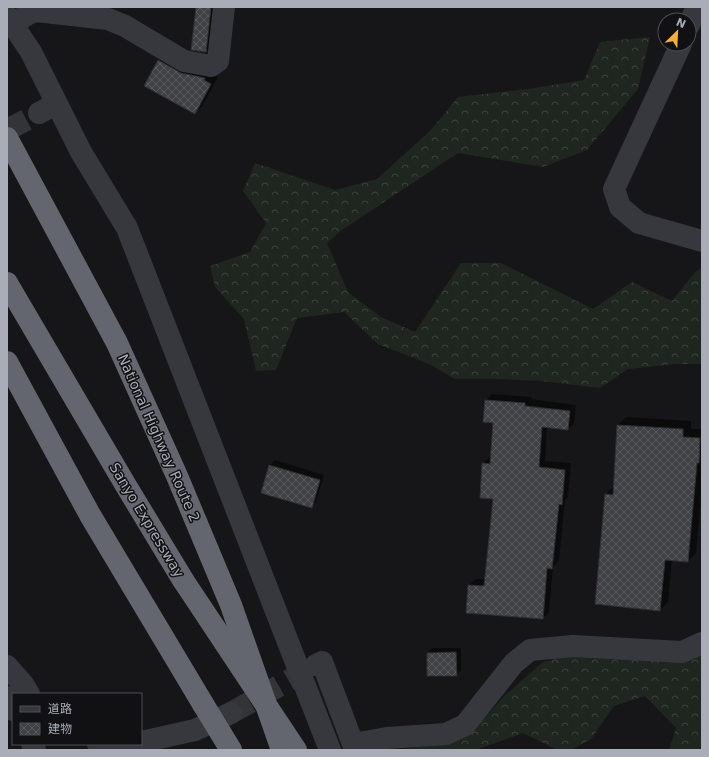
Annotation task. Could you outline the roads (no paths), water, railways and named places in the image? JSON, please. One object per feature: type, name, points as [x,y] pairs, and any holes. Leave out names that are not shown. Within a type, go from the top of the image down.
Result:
[{"type":"highway","name":"National Highway Route 2","points":[[7,138],[117,344],[164,448],[231,604],[282,750]]},
{"type":"highway","name":"Sanyo Expressway","points":[[7,283],[183,580],[296,750]]},
{"type":"highway","points":[[7,362],[90,514],[230,750]]},
{"type":"street","points":[[224,7],[218,61],[211,66],[184,61],[125,26],[108,19],[36,11],[10,20],[31,52],[48,108],[81,152],[127,228],[325,749],[354,747],[387,738],[446,734],[464,725],[514,663],[530,650],[573,646],[682,652],[702,643]]},
{"type":"street","points":[[676,52],[614,189],[620,207],[639,223],[702,240]]},
{"type":"street","points":[[316,665],[322,662],[354,747]]},
{"type":"street","points":[[7,666],[23,684],[28,693]]},
{"type":"street","points":[[142,742],[195,730],[231,713]]},
{"type":"tunnel","points":[[7,130],[39,113]]},
{"type":"tunnel","points":[[231,713],[316,665]]}]
